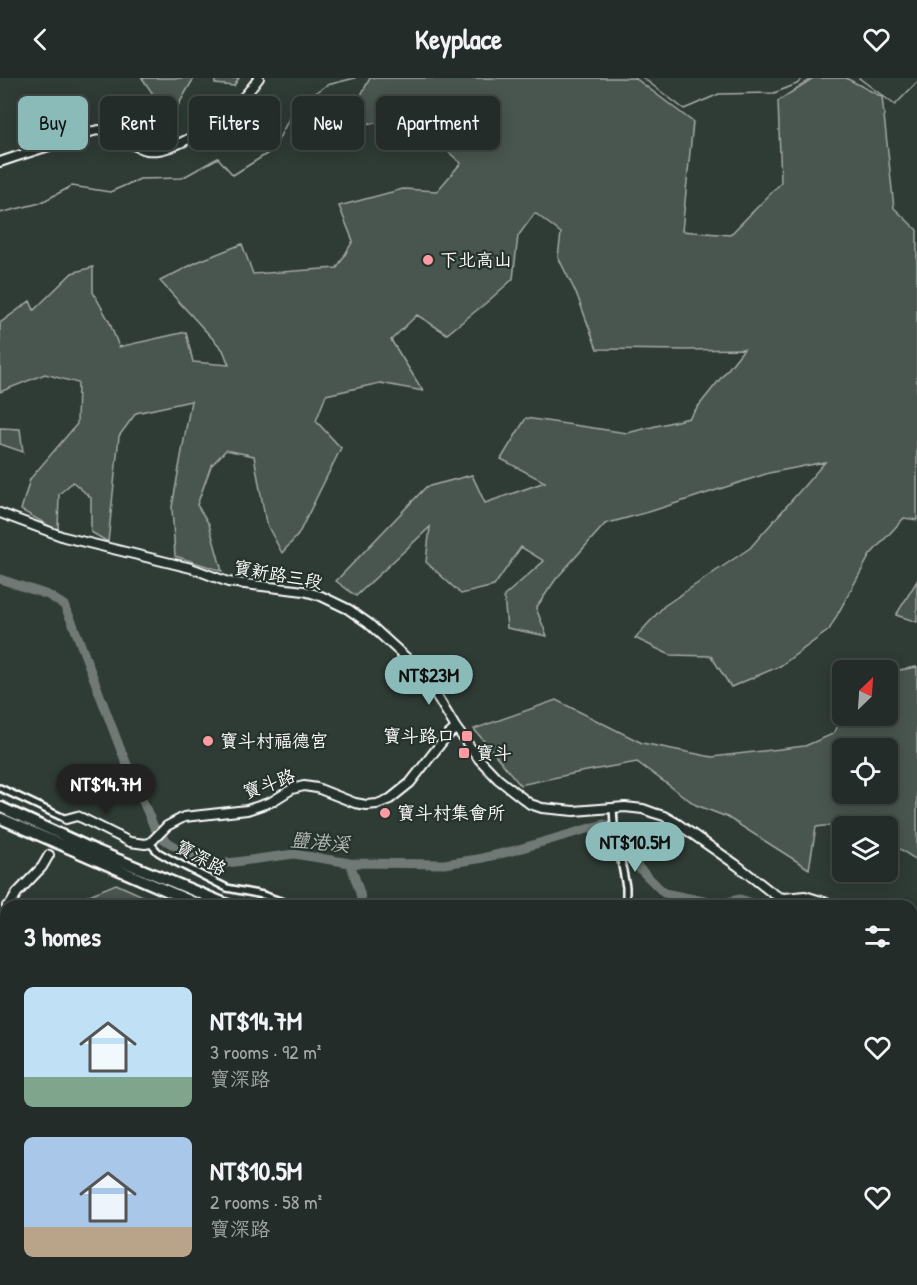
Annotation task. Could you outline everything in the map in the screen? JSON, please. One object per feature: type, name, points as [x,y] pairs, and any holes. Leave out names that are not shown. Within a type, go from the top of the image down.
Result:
[{"type":"highway","points":[[0,807],[95,850],[216,900]]},
{"type":"highway","points":[[0,818],[188,900]]},
{"type":"street","points":[[0,162],[100,130],[118,135],[144,150],[170,147],[216,122],[238,103],[259,78]]},
{"type":"street","name":"寶新路三段","points":[[0,513],[64,537],[191,568],[228,582],[304,591],[338,603],[368,622],[423,673],[471,751],[487,769],[530,804],[542,808],[574,811],[625,807],[643,809],[671,819],[779,897],[805,896],[818,900]]},
{"type":"street","name":"寶斗路","points":[[150,843],[167,826],[184,817],[247,810],[271,802],[292,789],[304,786],[317,788],[355,803],[366,805],[382,802],[396,795],[410,783],[449,733],[456,728]]},
{"type":"street","name":"寶深路","points":[[0,788],[66,819],[77,816],[134,843],[150,843],[158,852],[180,865],[227,888],[278,900]]},
{"type":"street","points":[[613,808],[615,840],[626,887],[626,900]]},
{"type":"street","points":[[13,900],[42,867],[49,855]]},
{"type":"shaded area","points":[[142,78],[194,78],[177,107],[177,96],[154,96]]},
{"type":"shaded area","points":[[215,78],[239,78],[234,86],[215,84]]},
{"type":"shaded area","points":[[370,78],[635,78],[693,122],[682,231],[730,235],[781,183],[778,101],[813,78],[846,78],[882,97],[894,208],[917,230],[917,520],[904,518],[870,555],[829,630],[780,666],[731,687],[711,656],[670,655],[635,638],[664,606],[750,548],[825,462],[769,473],[605,524],[556,579],[536,608],[547,636],[507,628],[504,596],[544,561],[521,547],[494,586],[461,594],[426,562],[430,527],[356,596],[336,581],[426,487],[472,475],[485,503],[545,482],[501,459],[526,418],[627,433],[689,418],[744,349],[597,349],[577,295],[558,257],[561,233],[535,213],[518,236],[513,279],[487,302],[447,334],[417,315],[391,340],[423,391],[380,383],[326,395],[316,421],[341,448],[298,535],[282,553],[266,523],[254,456],[226,450],[211,466],[197,505],[209,524],[222,571],[175,556],[172,507],[191,401],[136,413],[119,436],[108,542],[91,532],[91,498],[73,482],[59,494],[58,531],[21,510],[30,479],[77,424],[78,383],[45,374],[0,392],[0,323],[30,301],[34,310],[72,273],[93,267],[93,292],[109,321],[119,347],[186,332],[193,362],[229,365],[223,350],[160,281],[197,262],[242,244],[253,274],[337,268],[353,241],[339,206],[403,189],[437,191],[461,163],[446,150],[500,150],[500,96],[376,96],[376,123],[364,123],[364,96],[361,96]]},
{"type":"shaded area","points":[[0,428],[20,429],[23,452],[0,444]]},
{"type":"shaded area","points":[[917,581],[917,622],[896,615]]},
{"type":"shaded area","points":[[917,667],[917,879],[916,860],[898,848],[898,816],[832,816],[832,825],[816,827],[809,869],[727,817],[696,805],[637,762],[520,785],[474,729],[556,700],[642,743],[712,757],[805,746],[833,734],[838,726],[898,726],[898,670]]},
{"type":"shaded area","points":[[116,884],[152,900],[77,900]]},
{"type":"waterway","points":[[0,213],[40,203],[72,186],[110,192],[140,179],[182,178],[218,158],[233,175],[273,150],[295,107],[327,85],[355,78]]},
{"type":"waterway","points":[[643,78],[684,109],[719,94],[774,93],[797,84],[803,78]]},
{"type":"waterway","points":[[859,78],[895,105],[917,82]]},
{"type":"waterway","name":"鹽港溪","points":[[0,579],[48,595],[64,605],[120,748],[154,827],[165,840],[189,855],[213,865],[294,854],[350,863],[444,864],[512,851],[604,824],[622,832],[638,867],[664,893],[699,900]]},
{"type":"waterway","points":[[350,863],[361,900]]},
{"type":"waterway","name":"鹽港溪","points":[[736,900],[743,900]]},
{"type":"tunnel","points":[[49,855],[66,819]]},
{"type":"place","name":"下北高山","points":[[428,260]]},
{"type":"place","name":"寶斗路口","points":[[467,736]]},
{"type":"place","name":"寶斗村福德宮","points":[[208,741]]},
{"type":"place","name":"寶斗","points":[[464,753]]},
{"type":"place","name":"寶斗村集會所","points":[[385,813]]}]
